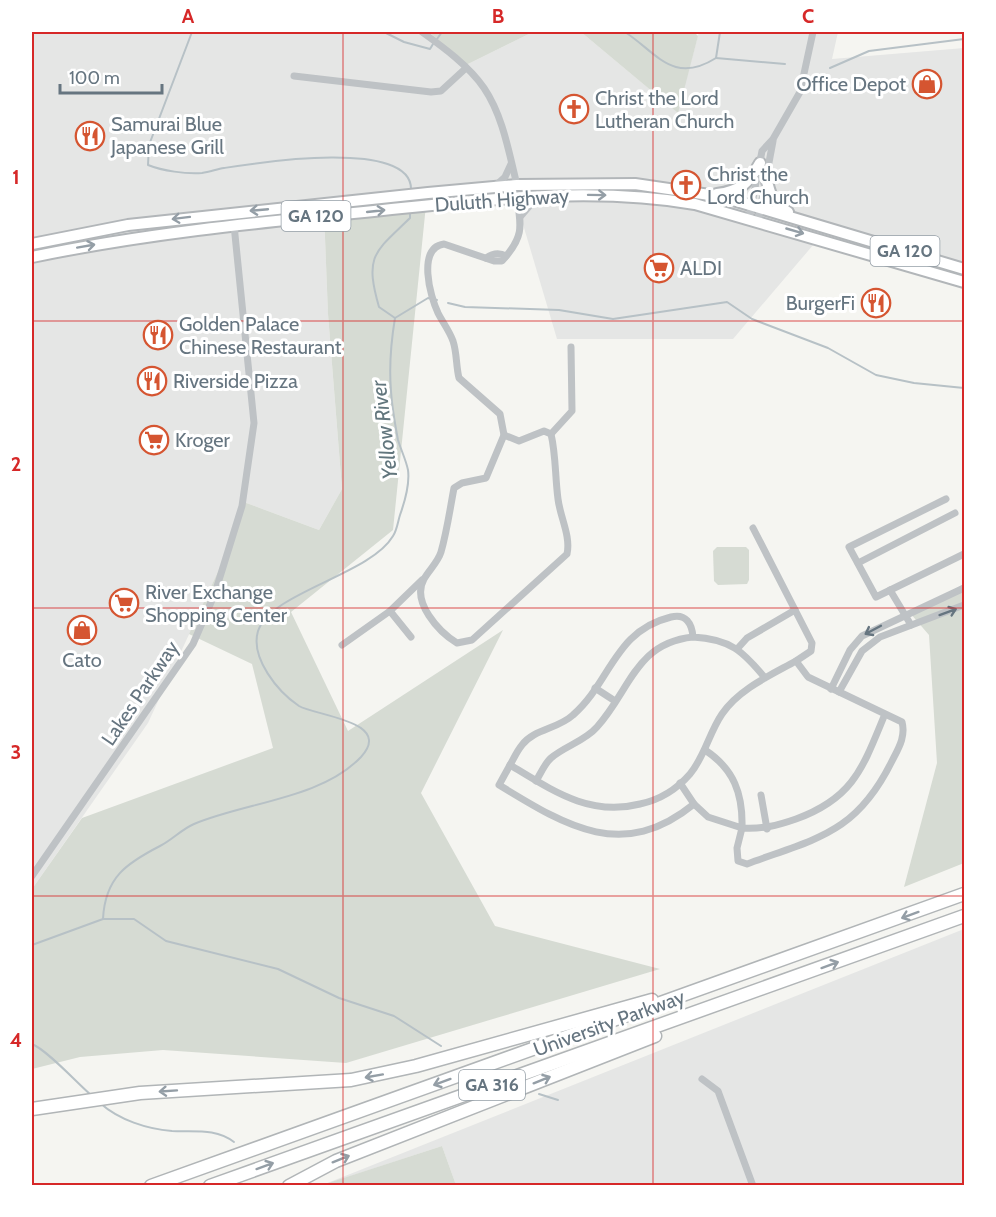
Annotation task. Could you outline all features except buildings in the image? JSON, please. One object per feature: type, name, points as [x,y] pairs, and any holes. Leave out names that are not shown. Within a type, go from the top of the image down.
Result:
[{"type":"highway","name":"University Parkway","points":[[152,1185],[964,894]]},
{"type":"highway","name":"University Parkway","points":[[210,1185],[964,916]]},
{"type":"highway","points":[[32,1109],[130,1094],[325,1083],[385,1074],[668,995],[714,985]]},
{"type":"highway","points":[[289,1185],[336,1161],[744,1002],[775,985]]},
{"type":"main road","points":[[709,195],[740,188],[750,180],[760,163]]},
{"type":"main road","points":[[766,177],[775,205],[804,221]]},
{"type":"main road","points":[[517,199],[531,188],[582,183]]},
{"type":"main road","name":"Duluth Highway","points":[[32,244],[75,234],[150,222],[428,193],[517,185],[634,184],[709,195],[756,207],[964,269]]},
{"type":"main road","points":[[448,204],[453,199],[503,193],[517,185]]},
{"type":"main road","name":"Duluth Highway","points":[[32,257],[139,236],[234,225],[538,196],[601,195],[666,199],[754,220],[964,282]]},
{"type":"main road","points":[[32,238],[75,234]]},
{"type":"street","points":[[422,32],[444,48],[483,87],[491,101],[517,185]]},
{"type":"street","points":[[754,220],[762,151],[773,139],[800,92],[813,32]]},
{"type":"street","points":[[294,76],[431,92],[441,91],[466,68]]},
{"type":"street","points":[[756,207],[766,177],[773,139]]},
{"type":"street","points":[[494,187],[505,177],[511,164]]},
{"type":"street","points":[[520,217],[538,196]]},
{"type":"street","points":[[342,645],[390,610],[422,580],[441,555],[454,488],[462,483],[486,478],[504,434],[500,414],[459,378],[455,347],[430,291],[428,271],[432,250],[437,245],[453,246],[486,258],[491,254],[501,253],[506,256],[518,242],[520,217],[517,199]]},
{"type":"street","name":"Lakes Parkway","points":[[32,876],[193,644],[219,583],[242,506],[254,423],[234,225]]},
{"type":"street","points":[[422,580],[421,598],[424,609],[447,637],[457,643],[472,640],[567,554],[567,537],[557,496],[551,434],[572,411],[571,347]]},
{"type":"street","points":[[504,434],[519,441],[544,431],[551,434]]},
{"type":"street","points":[[946,499],[849,547],[876,597],[964,554]]},
{"type":"street","points":[[858,563],[955,513]]},
{"type":"street","points":[[510,765],[562,796],[586,806],[608,809],[650,802],[689,775],[705,750],[723,713],[739,696],[811,651],[812,643],[753,528]]},
{"type":"street","points":[[831,689],[850,650],[862,636],[964,588]]},
{"type":"street","points":[[890,590],[911,625]]},
{"type":"street","points":[[839,692],[862,651],[880,637],[964,606]]},
{"type":"street","points":[[390,610],[411,637]]},
{"type":"street","points":[[738,648],[747,638],[795,610]]},
{"type":"street","points":[[693,637],[692,626],[686,618],[676,615],[644,627],[630,638],[574,715],[522,743],[499,785],[554,819],[590,831],[636,833],[657,828],[694,804]]},
{"type":"street","points":[[536,781],[550,759],[597,728],[640,664],[652,651],[680,639],[710,638],[738,648],[765,678]]},
{"type":"street","points":[[705,750],[730,770],[740,800],[742,828],[736,848],[738,861],[747,864],[820,837],[848,822],[866,806],[880,785],[901,743],[904,730],[902,723],[808,677],[796,661]]},
{"type":"street","points":[[595,688],[615,701]]},
{"type":"street","points":[[680,783],[694,804],[708,817],[742,828],[767,830],[833,803],[852,783],[867,758],[885,714]]},
{"type":"street","points":[[761,795],[767,830]]},
{"type":"street","points":[[702,1079],[718,1091],[753,1185]]},
{"type":"shaded area","points":[[32,32],[429,32],[466,65],[533,32],[581,32],[677,112],[699,32],[838,32],[832,59],[964,48],[964,270],[825,231],[733,339],[557,339],[514,194],[324,212],[328,314],[342,489],[319,530],[241,501],[235,535],[148,723],[32,889]]},
{"type":"shaded area","points":[[429,32],[533,32],[466,65]]},
{"type":"shaded area","points":[[581,32],[694,32],[698,36],[678,113]]},
{"type":"shaded area","points":[[426,205],[393,530],[291,612],[348,731],[503,630],[421,793],[495,926],[660,969],[346,1063],[163,1050],[80,1057],[32,1069],[32,889],[82,818],[273,748],[252,664],[189,634],[235,535],[241,501],[319,530],[342,489],[328,314],[324,212]]},
{"type":"shaded area","points":[[717,547],[746,547],[749,550],[747,584],[718,585],[714,581],[713,551]]},
{"type":"shaded area","points":[[964,584],[964,863],[904,887],[937,763],[929,635],[910,613]]},
{"type":"shaded area","points":[[964,929],[964,1185],[456,1185],[442,1146],[320,1186]]},
{"type":"shaded area","points":[[442,1146],[456,1185],[322,1185]]},
{"type":"waterway","name":"Yellow River","points":[[192,32],[149,145],[148,165],[181,172],[205,173],[221,168],[298,159],[361,159],[387,164],[405,174],[411,190]]},
{"type":"waterway","name":"Yellow River","points":[[384,32],[404,42],[430,49],[433,44]]},
{"type":"waterway","name":"Yellow River","points":[[437,39],[442,32]]},
{"type":"waterway","name":"Yellow River","points":[[625,32],[666,63],[688,68],[716,58],[720,32]]},
{"type":"waterway","points":[[830,68],[869,51],[964,39]]},
{"type":"waterway","points":[[716,58],[785,64]]},
{"type":"waterway","name":"Yellow River","points":[[395,318],[379,307],[373,265],[381,247],[410,218],[410,211]]},
{"type":"waterway","points":[[395,318],[428,298],[437,300]]},
{"type":"waterway","points":[[448,303],[465,307],[559,310],[613,319],[727,302],[752,319],[828,348],[876,375],[914,383],[964,388]]},
{"type":"waterway","name":"Yellow River","points":[[103,919],[108,892],[113,882],[128,865],[137,859],[194,824],[304,791],[325,782],[344,771],[361,757],[369,745],[368,735],[360,728],[335,717],[308,710],[291,700],[275,683],[262,663],[257,641],[258,631],[267,617],[281,605],[364,562],[381,550],[396,531],[407,493],[408,476],[398,440],[391,397],[390,364],[395,318]]},
{"type":"waterway","points":[[32,945],[103,919],[134,919],[166,941],[278,969],[339,998],[394,1016],[441,1046]]},
{"type":"waterway","points":[[32,1044],[53,1059],[91,1095]]},
{"type":"waterway","points":[[539,1094],[558,1100]]},
{"type":"waterway","points":[[100,1103],[125,1119],[143,1126],[172,1131],[213,1133],[234,1142]]},
{"type":"place","name":"Office Depot","points":[[927,84]]},
{"type":"place","name":"Christ the Lord Lutheran Church","points":[[574,109]]},
{"type":"place","name":"Samurai Blue Japanese Grill","points":[[90,136]]},
{"type":"place","name":"Christ the Lord Church","points":[[686,185]]},
{"type":"place","name":"ALDI","points":[[659,268]]},
{"type":"place","name":"BurgerFi","points":[[876,303]]},
{"type":"place","name":"Golden Palace Chinese Restaurant","points":[[158,335]]},
{"type":"place","name":"Riverside Pizza","points":[[152,381]]},
{"type":"place","name":"Kroger","points":[[154,440]]},
{"type":"place","name":"River Exchange Shopping Center","points":[[124,603]]},
{"type":"place","name":"Cato","points":[[82,630]]}]
